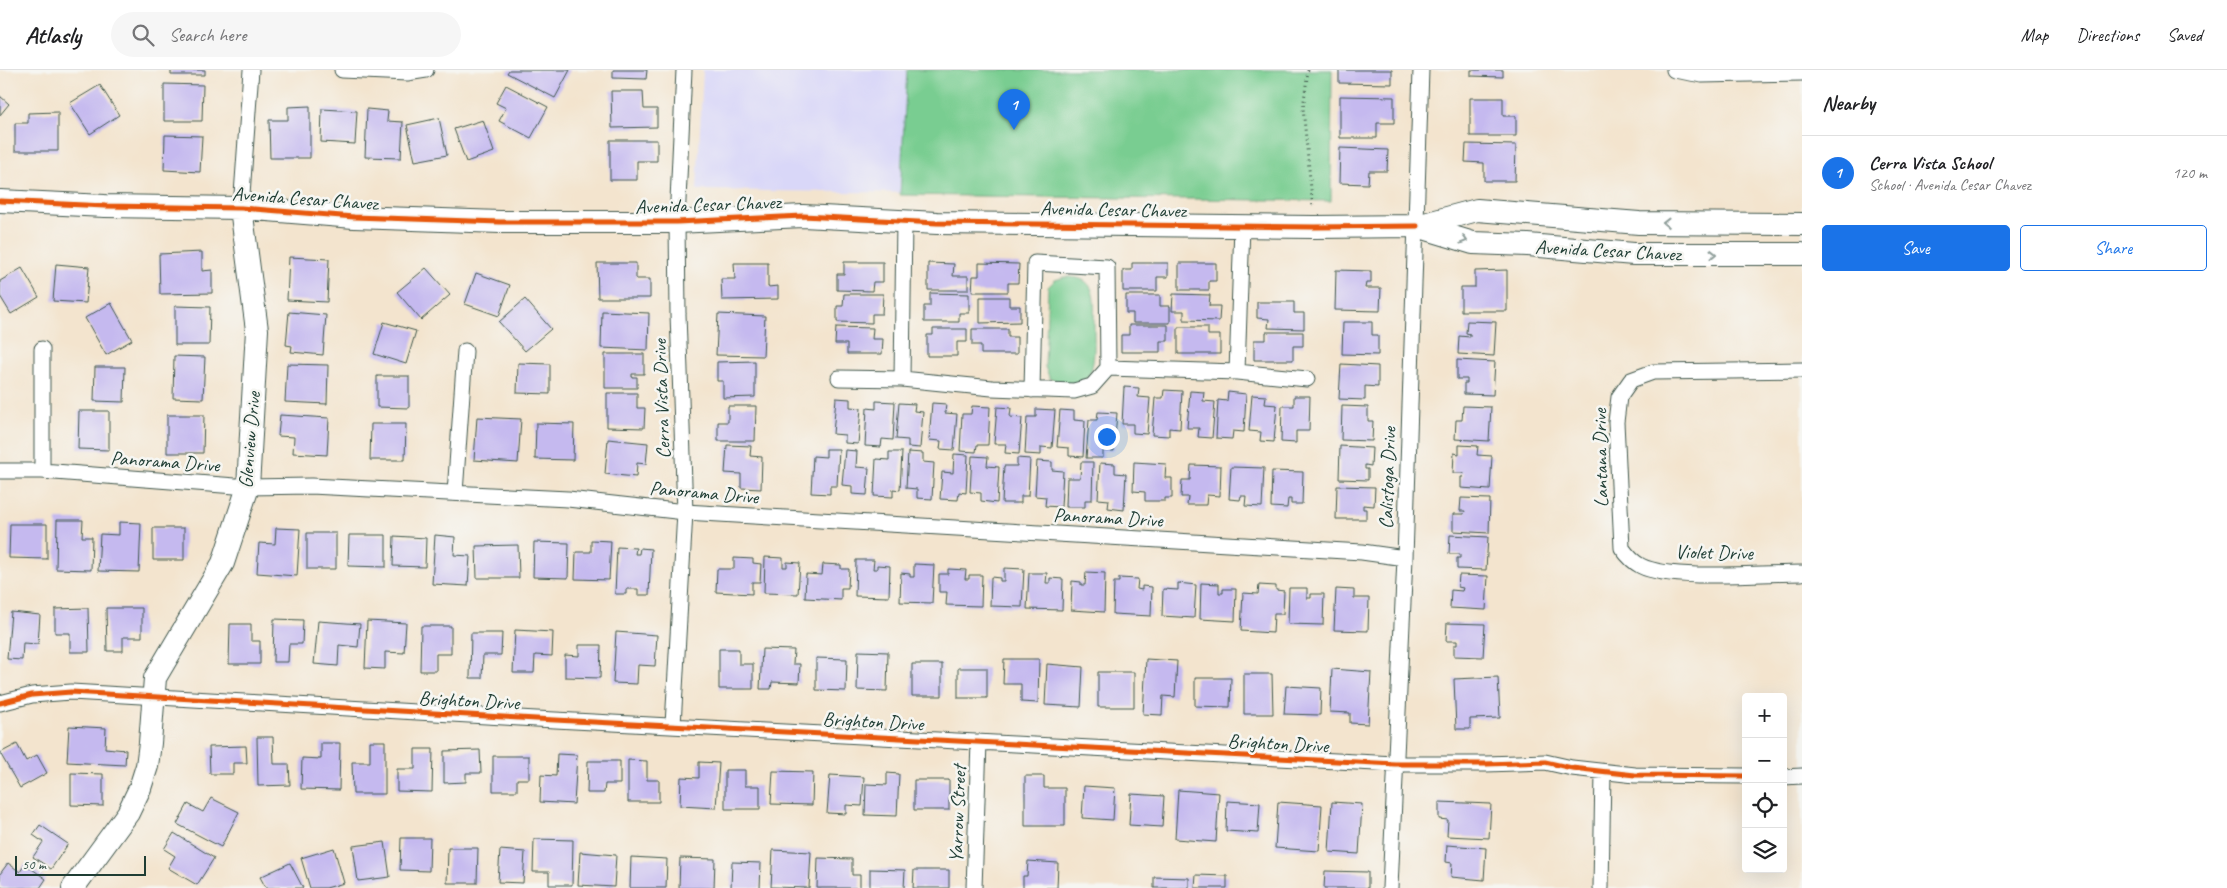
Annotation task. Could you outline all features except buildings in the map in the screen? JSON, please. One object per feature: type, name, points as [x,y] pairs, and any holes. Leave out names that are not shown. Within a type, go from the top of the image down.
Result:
[{"type":"street","name":"Glenview Drive","points":[[73,888],[128,813],[140,788],[147,766],[155,678],[223,563],[248,488],[256,330],[241,208],[251,70]]},
{"type":"street","points":[[342,70],[407,73],[426,70]]},
{"type":"street","name":"Cerra Vista Drive","points":[[672,726],[685,512],[678,314],[678,222],[684,70]]},
{"type":"street","name":"Calistoga Drive","points":[[1390,888],[1405,558],[1421,70]]},
{"type":"street","points":[[1674,70],[1702,74],[1802,73]]},
{"type":"street","name":"Avenida Cesar Chavez","points":[[0,201],[105,206],[241,208],[374,218],[500,222],[678,222],[803,216],[904,221],[1314,227],[1417,226],[1477,210],[1639,223],[1802,224]]},
{"type":"street","points":[[902,379],[904,221]]},
{"type":"street","points":[[1237,372],[1242,226]]},
{"type":"street","name":"Avenida Cesar Chavez","points":[[1417,226],[1473,243],[1528,245],[1634,254],[1802,254]]},
{"type":"street","points":[[839,378],[902,379],[1032,390],[1074,391],[1092,386],[1108,368],[1107,267],[1035,263],[1032,390]]},
{"type":"street","points":[[42,349],[42,472]]},
{"type":"street","points":[[455,493],[465,351]]},
{"type":"street","points":[[1108,368],[1237,372],[1306,378]]},
{"type":"street","name":"Lantana Drive","points":[[1630,558],[1622,548],[1616,422],[1619,397],[1631,380],[1653,372],[1802,370]]},
{"type":"street","name":"Panorama Drive","points":[[0,471],[42,472],[248,488],[311,486],[568,499],[685,512],[1362,552],[1405,558]]},
{"type":"street","name":"Violet Drive","points":[[1630,558],[1642,566],[1675,574],[1802,573]]},
{"type":"street","name":"Brighton Drive","points":[[0,703],[32,695],[71,692],[152,698],[1395,764],[1545,762],[1603,772],[1635,775],[1742,776]]},
{"type":"street","name":"Yarrow Street","points":[[974,888],[979,742]]},
{"type":"street","points":[[1601,888],[1603,772]]},
{"type":"street","points":[[1787,777],[1802,776]]},
{"type":"path","points":[[1308,70],[1304,108],[1312,180],[1314,227]]},
{"type":"shaded area","points":[[703,70],[1329,70],[1308,198],[697,190]]},
{"type":"green space","points":[[907,70],[1332,70],[1331,201],[900,195]]},
{"type":"green space","points":[[1065,277],[1076,278],[1086,282],[1091,288],[1094,297],[1093,362],[1090,372],[1085,379],[1078,383],[1066,383],[1050,379],[1045,367],[1048,287],[1055,280]]},
{"type":"cycle path","points":[[0,201],[105,206],[241,208],[354,217],[500,222],[677,222],[803,216],[937,223],[1314,227],[1417,226]]},
{"type":"cycle path","points":[[0,703],[32,695],[71,692],[536,719],[1395,764],[1545,762],[1572,768],[1635,775],[1742,776]]},
{"type":"place","name":"Cerra Vista School","points":[[1014,130]]}]
